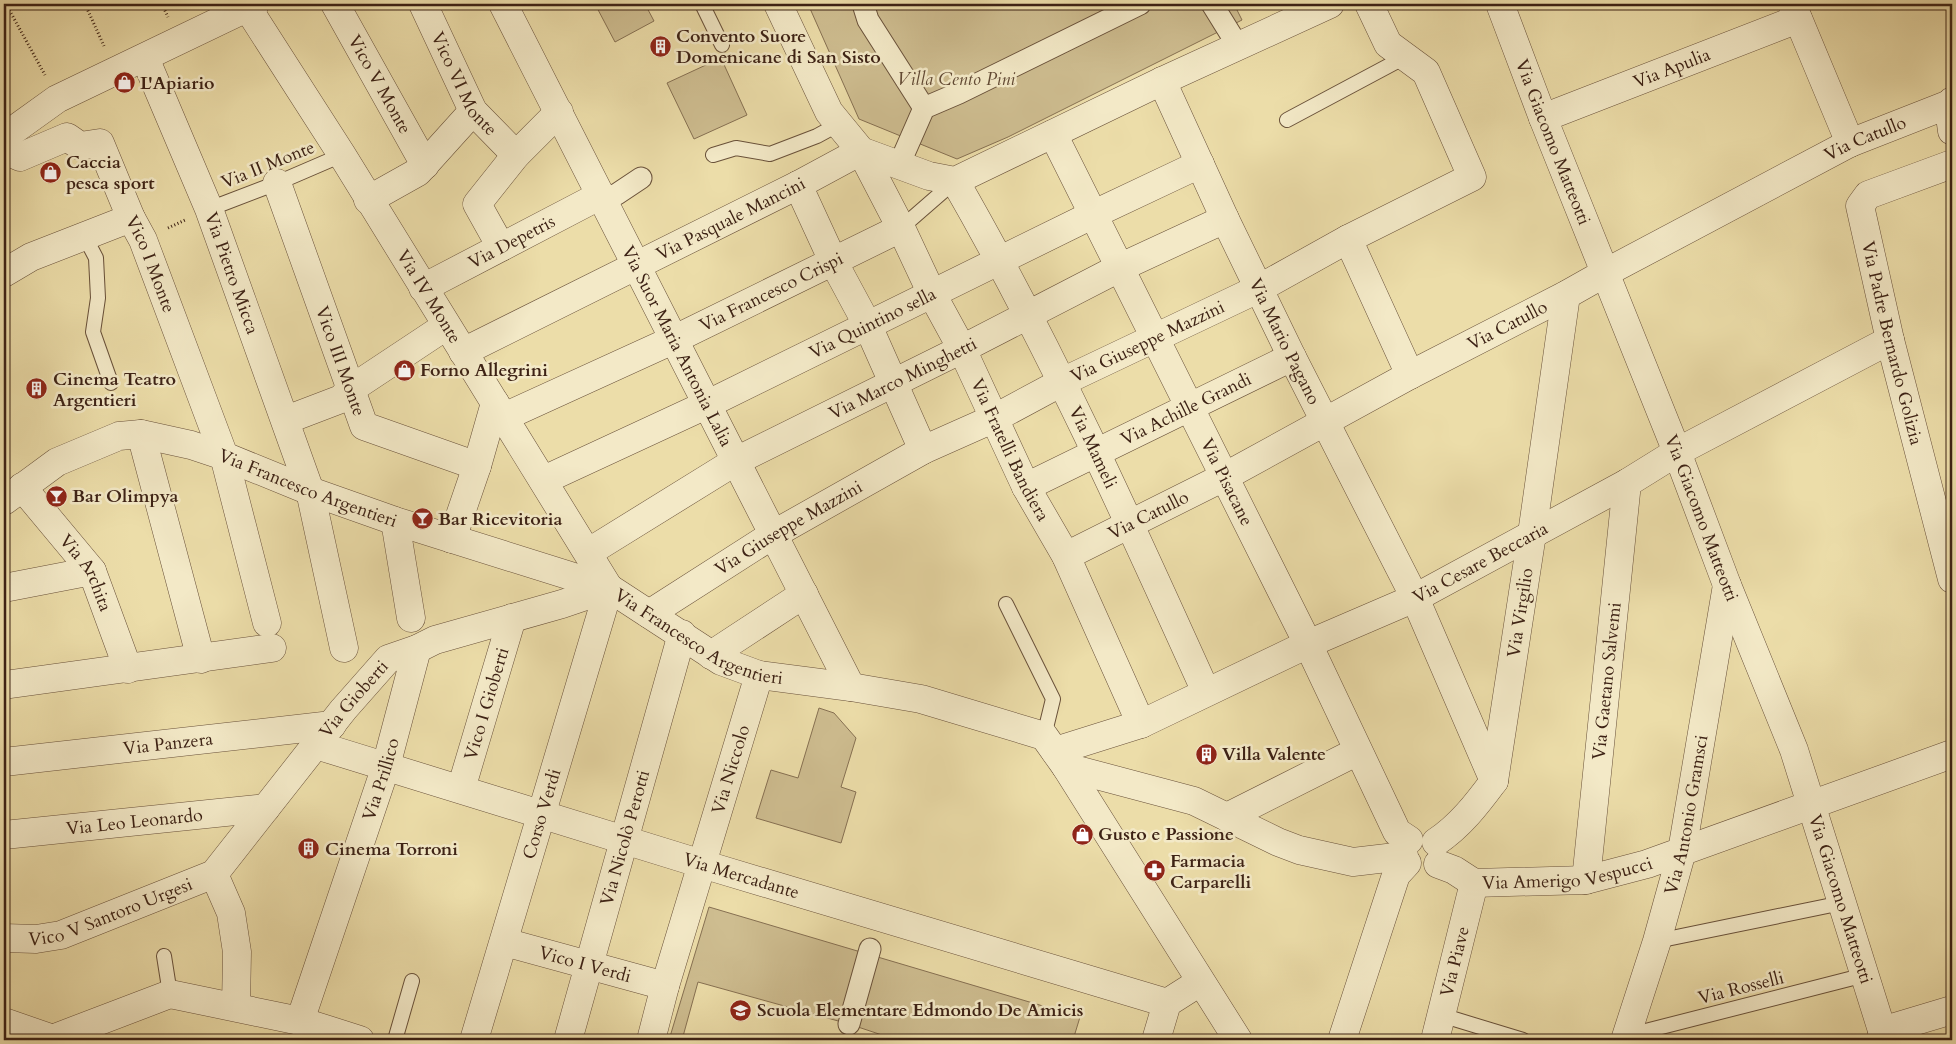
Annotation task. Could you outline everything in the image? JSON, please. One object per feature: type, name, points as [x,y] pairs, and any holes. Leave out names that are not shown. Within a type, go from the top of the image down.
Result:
[{"type":"street","name":"Vico V Monte","points":[[335,4],[425,165]]},
{"type":"street","name":"Vico VI Monte","points":[[423,4],[473,111],[516,155]]},
{"type":"street","name":"Via Suor Maria Antonia Lalia","points":[[503,4],[851,687]]},
{"type":"street","name":"Via Fratelli Bandiera","points":[[778,4],[830,112],[861,150],[901,228],[932,294],[962,349],[1026,487],[1066,556],[1141,724]]},
{"type":"street","points":[[863,4],[868,20],[924,108]]},
{"type":"street","points":[[899,165],[924,108],[959,93],[1140,4]]},
{"type":"street","points":[[1212,4],[1238,46]]},
{"type":"street","points":[[861,150],[929,176],[955,181],[1162,81],[1330,4]]},
{"type":"street","name":"Via Giuseppe Mazzini","points":[[649,614],[774,534],[923,450],[995,418],[1062,382],[1260,288],[1348,239],[1472,177],[1426,72],[1388,44],[1369,4]]},
{"type":"street","name":"Via Giacomo Matteotti","points":[[1500,4],[1543,118],[1678,452],[1727,585],[1794,750],[1884,1036]]},
{"type":"street","points":[[4,138],[57,99],[251,5]]},
{"type":"street","name":"Via IV Monte","points":[[251,5],[368,200],[589,552],[609,588]]},
{"type":"street","points":[[1795,11],[1850,143]]},
{"type":"street","name":"Via Apulia","points":[[1543,118],[1795,11]]},
{"type":"street","name":"Via Pietro Micca","points":[[145,58],[208,209],[286,420],[310,491],[344,648]]},
{"type":"street","name":"Via Mario Pagano","points":[[1162,81],[1225,219],[1292,357],[1415,598],[1494,781]]},
{"type":"street","points":[[1952,102],[1950,116],[1952,130]]},
{"type":"street","name":"Via Catullo","points":[[1066,556],[1224,477],[1410,375],[1566,296],[1605,273],[1850,143],[1952,102]]},
{"type":"street","points":[[368,200],[418,172],[473,111]]},
{"type":"street","points":[[501,247],[477,204],[516,155],[559,112]]},
{"type":"street","name":"Via Pisacane","points":[[1053,134],[1308,644],[1404,848]]},
{"type":"street","name":"Vico I Monte","points":[[4,150],[20,157],[67,137],[80,146],[100,144],[137,229],[224,456],[269,635],[201,659]]},
{"type":"street","name":"Via Pasquale Mancini","points":[[463,352],[798,185],[861,150]]},
{"type":"street","name":"Via Quintino sella","points":[[544,480],[708,404],[1092,215],[1200,164]]},
{"type":"street","name":"Via Padre Bernardo Golizia","points":[[1952,164],[1868,195],[1860,206],[1890,340],[1952,579]]},
{"type":"street","points":[[602,198],[617,194],[641,178]]},
{"type":"street","name":"Via Mameli","points":[[955,181],[1001,261],[1062,382],[1130,523],[1206,692]]},
{"type":"street","name":"Vico III Monte","points":[[277,183],[364,426],[477,466]]},
{"type":"street","points":[[798,185],[833,261],[868,326],[923,450]]},
{"type":"street","name":"Via Depetris","points":[[423,288],[501,247],[602,198]]},
{"type":"street","name":"Via Marco Minghetti","points":[[589,552],[736,460],[962,349],[1119,268],[1225,219]]},
{"type":"street","name":"Via Francesco Crispi","points":[[499,410],[675,339],[901,228]]},
{"type":"street","points":[[4,273],[31,257],[85,237],[137,229]]},
{"type":"street","points":[[1348,239],[1410,375]]},
{"type":"street","name":"Via Virgilio","points":[[1494,781],[1566,296]]},
{"type":"street","points":[[286,420],[341,399],[351,389],[446,326]]},
{"type":"street","name":"Via Cesare Beccaria","points":[[1055,751],[1141,724],[1308,644],[1415,598],[1627,483],[1678,452],[1890,340]]},
{"type":"street","name":"Via Achille Grandi","points":[[1026,487],[1292,357]]},
{"type":"street","points":[[452,538],[499,410]]},
{"type":"street","points":[[4,685],[201,659],[141,434]]},
{"type":"street","name":"Via Francesco Argentieri","points":[[13,494],[57,462],[119,436],[141,434],[191,444],[310,491],[395,521],[609,588],[721,661],[759,674],[921,699],[1055,751]]},
{"type":"street","name":"Via Gaetano Salvemi","points":[[1586,880],[1627,483]]},
{"type":"street","name":"Via Archita","points":[[13,494],[92,571],[128,669]]},
{"type":"street","points":[[395,521],[411,618]]},
{"type":"street","points":[[4,588],[92,571]]},
{"type":"street","name":"Via Antonio Gramsci","points":[[1625,1038],[1657,941],[1682,851],[1727,585]]},
{"type":"street","name":"Via Gioberti","points":[[214,874],[324,735],[388,659],[417,649],[435,640],[609,588]]},
{"type":"street","name":"Corso Verdi","points":[[474,1040],[609,588]]},
{"type":"street","points":[[711,654],[804,594]]},
{"type":"street","name":"Vico I Gioberti","points":[[461,789],[512,618]]},
{"type":"street","name":"Via Nicolò Perotti","points":[[568,1040],[682,634]]},
{"type":"street","name":"Via Prillico","points":[[300,1021],[386,766],[417,649]]},
{"type":"street","name":"Via Niccolo","points":[[651,1040],[665,986],[759,674]]},
{"type":"street","name":"Via Mercadante","points":[[324,735],[386,766],[702,864],[1166,1003]]},
{"type":"street","name":"Via Panzera","points":[[4,762],[324,735]]},
{"type":"street","points":[[1055,751],[1194,801],[1299,850],[1353,862],[1404,848]]},
{"type":"street","points":[[1055,751],[1238,1040]]},
{"type":"street","points":[[1227,817],[1358,751]]},
{"type":"street","name":"Via Amerigo Vespucci","points":[[1437,853],[1454,870],[1474,883],[1586,880],[1647,864],[1952,754]]},
{"type":"street","points":[[1404,848],[1410,868],[1422,872],[1434,869],[1437,853],[1451,832],[1473,809],[1494,781]]},
{"type":"street","name":"Via Leo Leonardo","points":[[4,835],[266,808]]},
{"type":"street","points":[[1342,1040],[1404,848]]},
{"type":"street","points":[[214,874],[231,913],[237,952],[236,1007]]},
{"type":"street","name":"Vico V Santoro Urgesi","points":[[4,938],[36,939],[61,935],[214,874]]},
{"type":"street","name":"Via Piave","points":[[1438,1028],[1474,883]]},
{"type":"street","name":"Vico I Verdi","points":[[504,942],[665,986]]},
{"type":"street","points":[[849,1024],[870,949]]},
{"type":"street","points":[[1156,1040],[1166,1003],[1200,982]]},
{"type":"street","points":[[4,1022],[48,1039],[170,994],[300,1021],[360,1040]]},
{"type":"street","points":[[1884,1036],[1952,1010]]},
{"type":"lane","points":[[702,4],[722,45]]},
{"type":"lane","points":[[1287,120],[1405,57]]},
{"type":"lane","points":[[713,155],[736,148],[770,154],[816,136],[839,124]]},
{"type":"lane","name":"Via II Monte","points":[[208,209],[277,183],[342,155]]},
{"type":"lane","points":[[901,228],[955,181]]},
{"type":"lane","points":[[85,237],[96,258],[98,298],[93,332],[111,383]]},
{"type":"lane","points":[[1006,604],[1053,699],[1055,751]]},
{"type":"lane","points":[[1657,941],[1842,903]]},
{"type":"lane","points":[[164,956],[170,994]]},
{"type":"lane","name":"Via Rosselli","points":[[1625,1038],[1865,975]]},
{"type":"lane","points":[[395,1040],[412,981]]},
{"type":"lane","points":[[1438,1028],[1523,1040]]},
{"type":"path","points":[[6,4],[57,99]]},
{"type":"path","points":[[85,4],[116,70]]},
{"type":"path","points":[[137,229],[208,209]]},
{"type":"green space","points":[[595,4],[645,4],[654,21],[615,42]]},
{"type":"green space","name":"Villa Cento Pini","points":[[808,4],[1234,4],[1242,20],[1008,137],[957,159],[859,119]]},
{"type":"green space","points":[[721,58],[747,115],[694,139],[667,83]]},
{"type":"green space","points":[[819,708],[834,713],[856,738],[841,787],[856,792],[841,843],[756,818],[771,770],[798,778]]},
{"type":"green space","points":[[709,907],[1080,1017],[1073,1040],[897,1040],[849,1024],[698,982],[682,1040],[669,1040]]},
{"type":"place","name":"Convento Suore Domenicane di San Sisto","points":[[660,46]]},
{"type":"place","name":"L'Apiario","points":[[124,83]]},
{"type":"place","name":"Caccia pesca sport","points":[[50,172]]},
{"type":"place","name":"Forno Allegrini","points":[[404,370]]},
{"type":"place","name":"Cinema Teatro Argentieri","points":[[37,389]]},
{"type":"place","name":"Bar Olimpya","points":[[56,496]]},
{"type":"place","name":"Bar Ricevitoria","points":[[422,519]]},
{"type":"place","name":"Villa Valente","points":[[1206,754]]},
{"type":"place","name":"Gusto e Passione","points":[[1082,834]]},
{"type":"place","name":"Cinema Torroni","points":[[309,849]]},
{"type":"place","name":"Farmacia Carparelli","points":[[1154,871]]},
{"type":"place","name":"Scuola Elementare Edmondo De Amicis","points":[[741,1010]]}]
